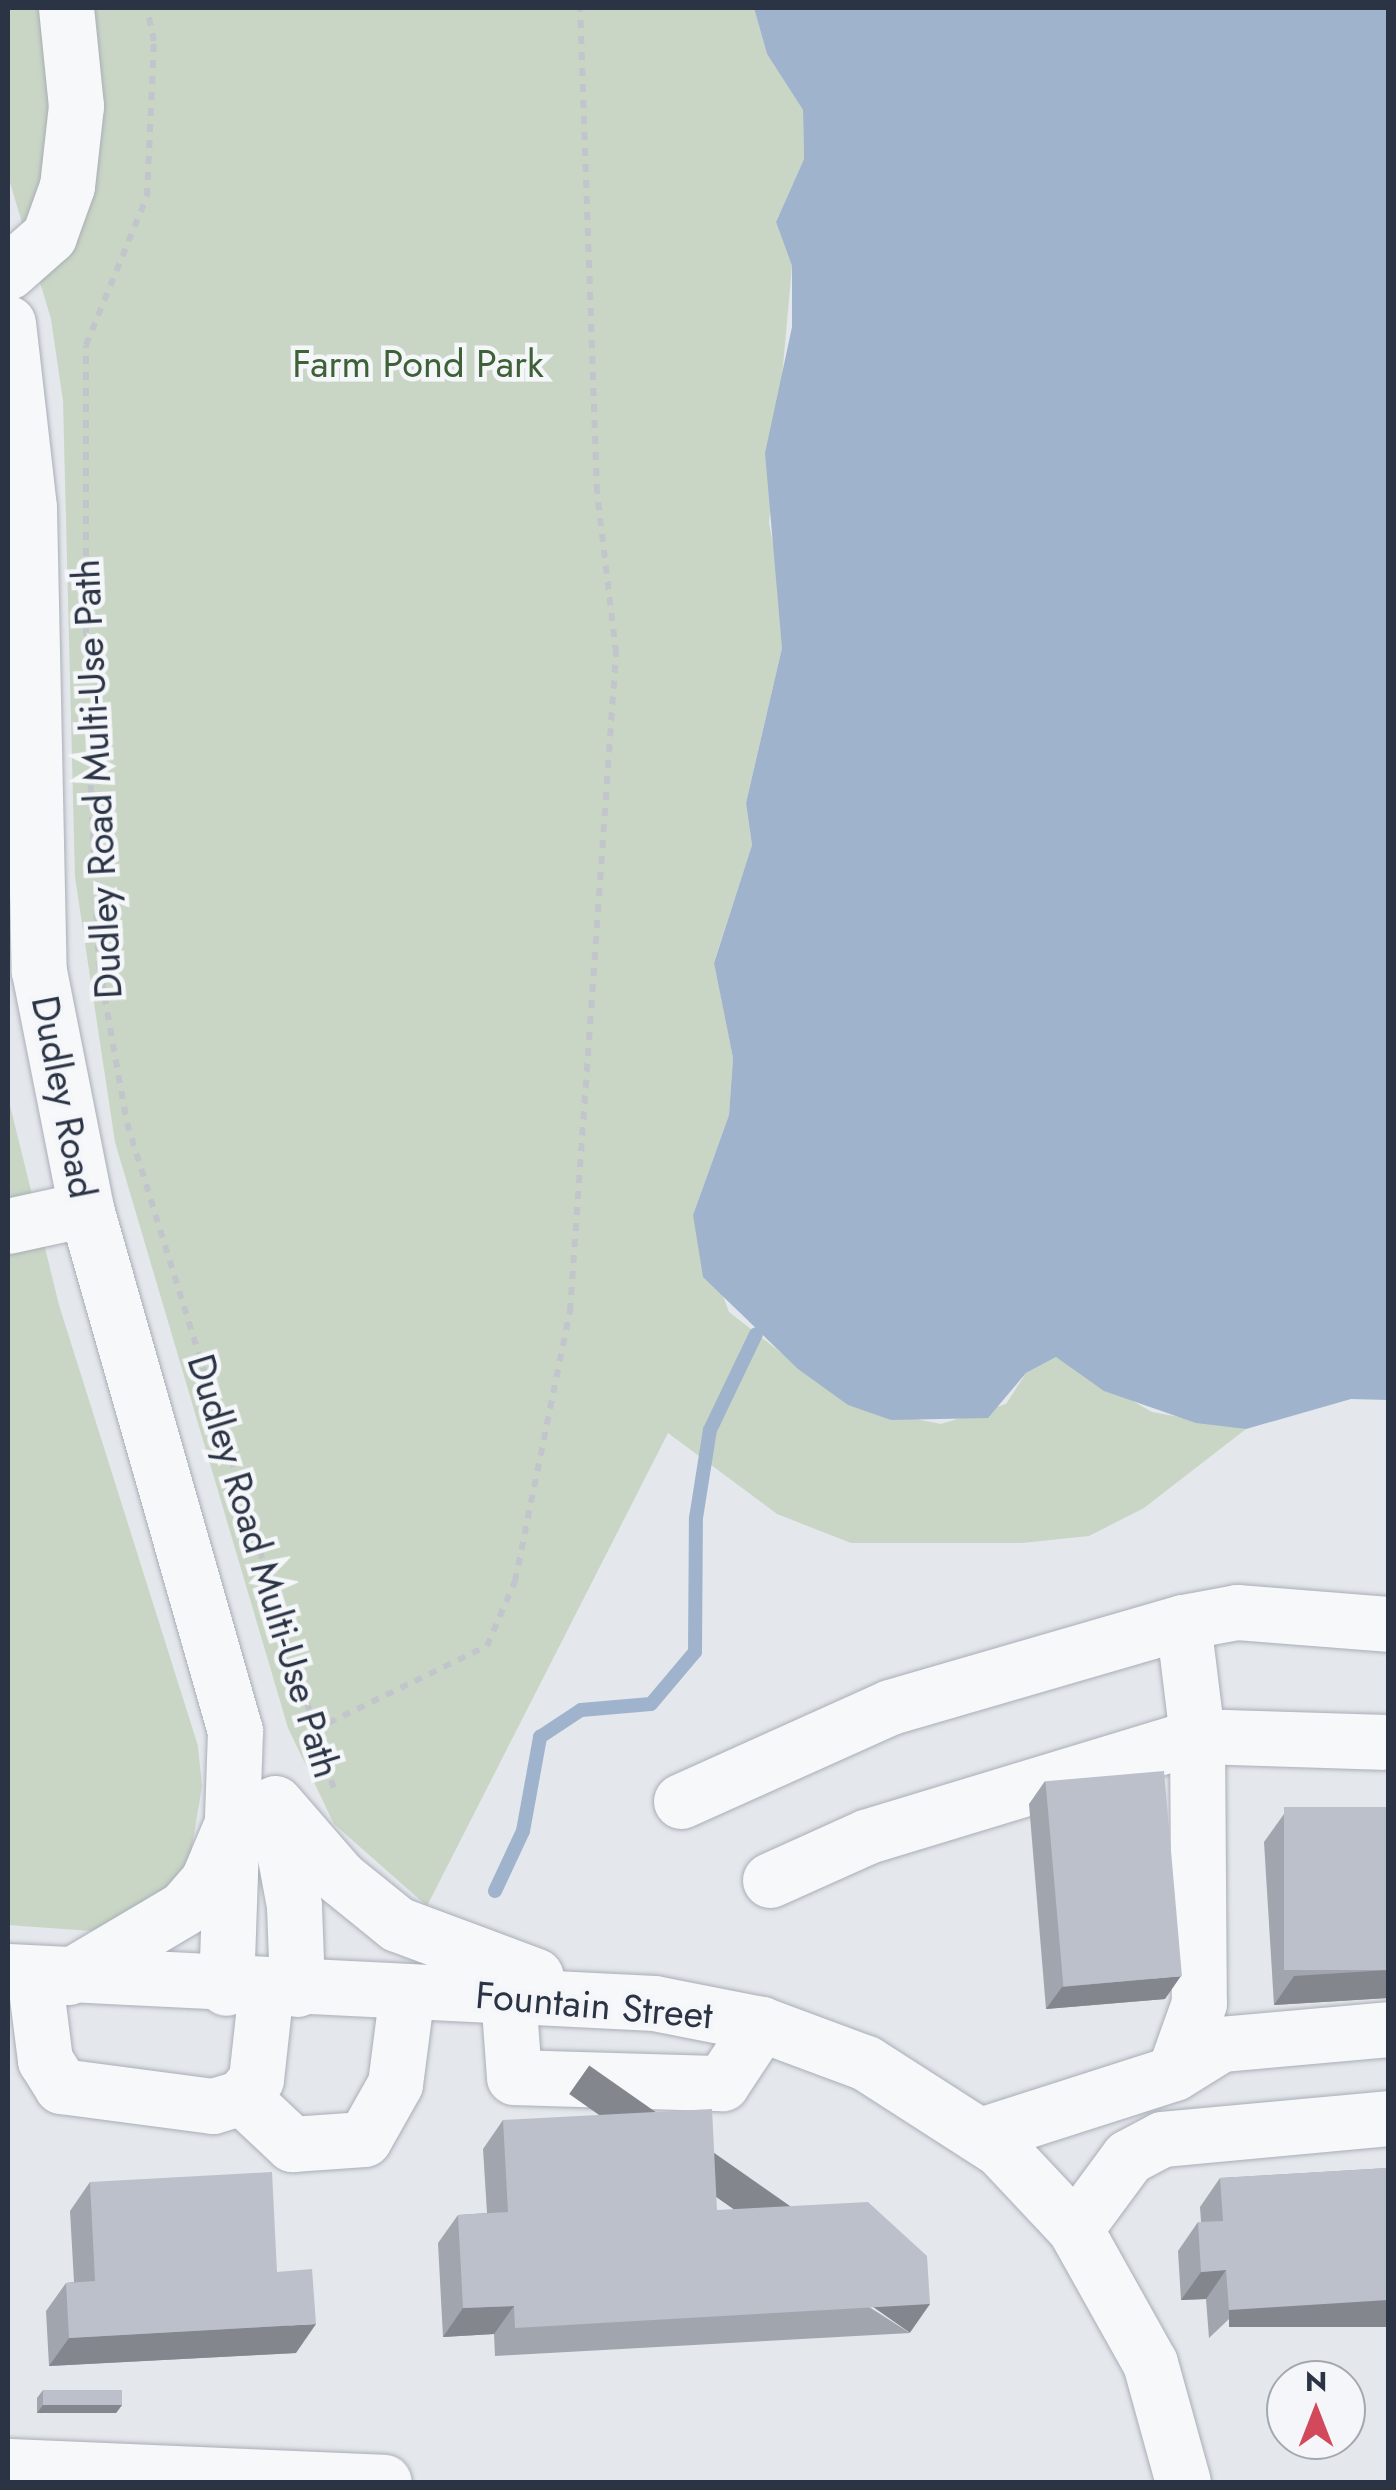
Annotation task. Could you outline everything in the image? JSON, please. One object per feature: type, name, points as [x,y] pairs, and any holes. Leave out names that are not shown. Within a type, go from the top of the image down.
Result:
[{"type":"street","points":[[8,272],[49,236],[68,186],[76,106],[66,8]]},
{"type":"street","name":"Dudley Road","points":[[8,323],[29,508],[32,898],[86,1209],[255,1805],[263,1989],[261,2063],[242,2096]]},
{"type":"street","points":[[8,1226],[86,1209]]},
{"type":"street","points":[[681,1801],[890,1706],[1182,1622],[1237,1612],[1388,1624]]},
{"type":"street","points":[[1174,2074],[1199,2002],[1198,1736],[1182,1622]]},
{"type":"street","points":[[770,1880],[868,1836],[1198,1736],[1383,1742]]},
{"type":"street","points":[[408,1992],[395,2084],[364,2139],[292,2144],[242,2096],[212,2106],[61,2086],[45,2060],[37,1974],[184,1908],[208,1880],[255,1805],[397,1924],[478,1961],[631,2001]]},
{"type":"street","name":"Fountain Street","points":[[37,1974],[263,1989],[631,2001],[761,2024],[908,2084],[981,2134],[1074,2229],[1150,2363],[1183,2482]]},
{"type":"street","points":[[508,1995],[514,2077],[722,2083],[761,2024]]},
{"type":"street","points":[[981,2134],[1174,2074],[1221,2044],[1388,2029]]},
{"type":"street","points":[[1074,2229],[1128,2157],[1162,2139],[1388,2118]]},
{"type":"street","points":[[8,2466],[384,2482]]},
{"type":"path","name":"Dudley Road Multi-Use Path","points":[[86,660],[86,344],[147,196],[154,41],[147,8]]},
{"type":"path","points":[[314,1730],[487,1646],[515,1581],[570,1312],[616,653],[597,492],[580,8]]},
{"type":"path","name":"Dudley Road Multi-Use Path","points":[[87,698],[99,965],[127,1123],[314,1730],[349,1812]]},
{"type":"green space","name":"Farm Pond Park","points":[[8,8],[754,8],[767,54],[803,110],[804,159],[776,222],[792,266],[769,523],[783,594],[782,648],[746,803],[752,845],[714,962],[733,1058],[729,1115],[693,1215],[729,1312],[848,1405],[941,1424],[1006,1404],[1026,1373],[1056,1357],[1152,1412],[1246,1429],[1144,1508],[1089,1536],[1022,1543],[851,1543],[777,1514],[668,1433],[427,1906],[334,1824],[288,1728],[115,1142],[75,877],[63,401],[51,319],[8,176]]},
{"type":"green space","points":[[8,1097],[59,1305],[198,1746],[202,1786],[190,1859],[169,1888],[139,1913],[91,1931],[8,1925]]},
{"type":"water","points":[[754,8],[1388,8],[1388,1400],[1351,1399],[1246,1429],[1196,1423],[1104,1391],[1056,1357],[1026,1373],[988,1418],[891,1420],[848,1405],[798,1369],[703,1277],[693,1215],[729,1115],[733,1058],[714,963],[752,845],[746,803],[782,648],[765,453],[792,327],[792,266],[776,222],[804,159],[803,110],[767,54]]},
{"type":"building","points":[[1164,1771],[1182,1976],[1063,1987],[1045,1781]]},
{"type":"building","points":[[1284,1807],[1388,1807],[1388,1970],[1284,1970]]},
{"type":"building","points":[[712,2109],[717,2210],[868,2202],[927,2256],[930,2304],[515,2328],[514,2306],[463,2308],[458,2215],[508,2212],[503,2120]]},
{"type":"building","points":[[1388,2168],[1388,2300],[1229,2310],[1226,2270],[1201,2272],[1198,2222],[1223,2221],[1220,2178]]},
{"type":"building","points":[[272,2172],[277,2272],[312,2269],[316,2324],[69,2338],[66,2283],[95,2281],[90,2182]]},
{"type":"building","points":[[43,2390],[122,2390],[122,2405],[43,2405]]},
{"type":"waterway","points":[[495,1891],[523,1831],[540,1737],[581,1710],[651,1704],[695,1652],[696,1518],[710,1430],[756,1334]]}]
